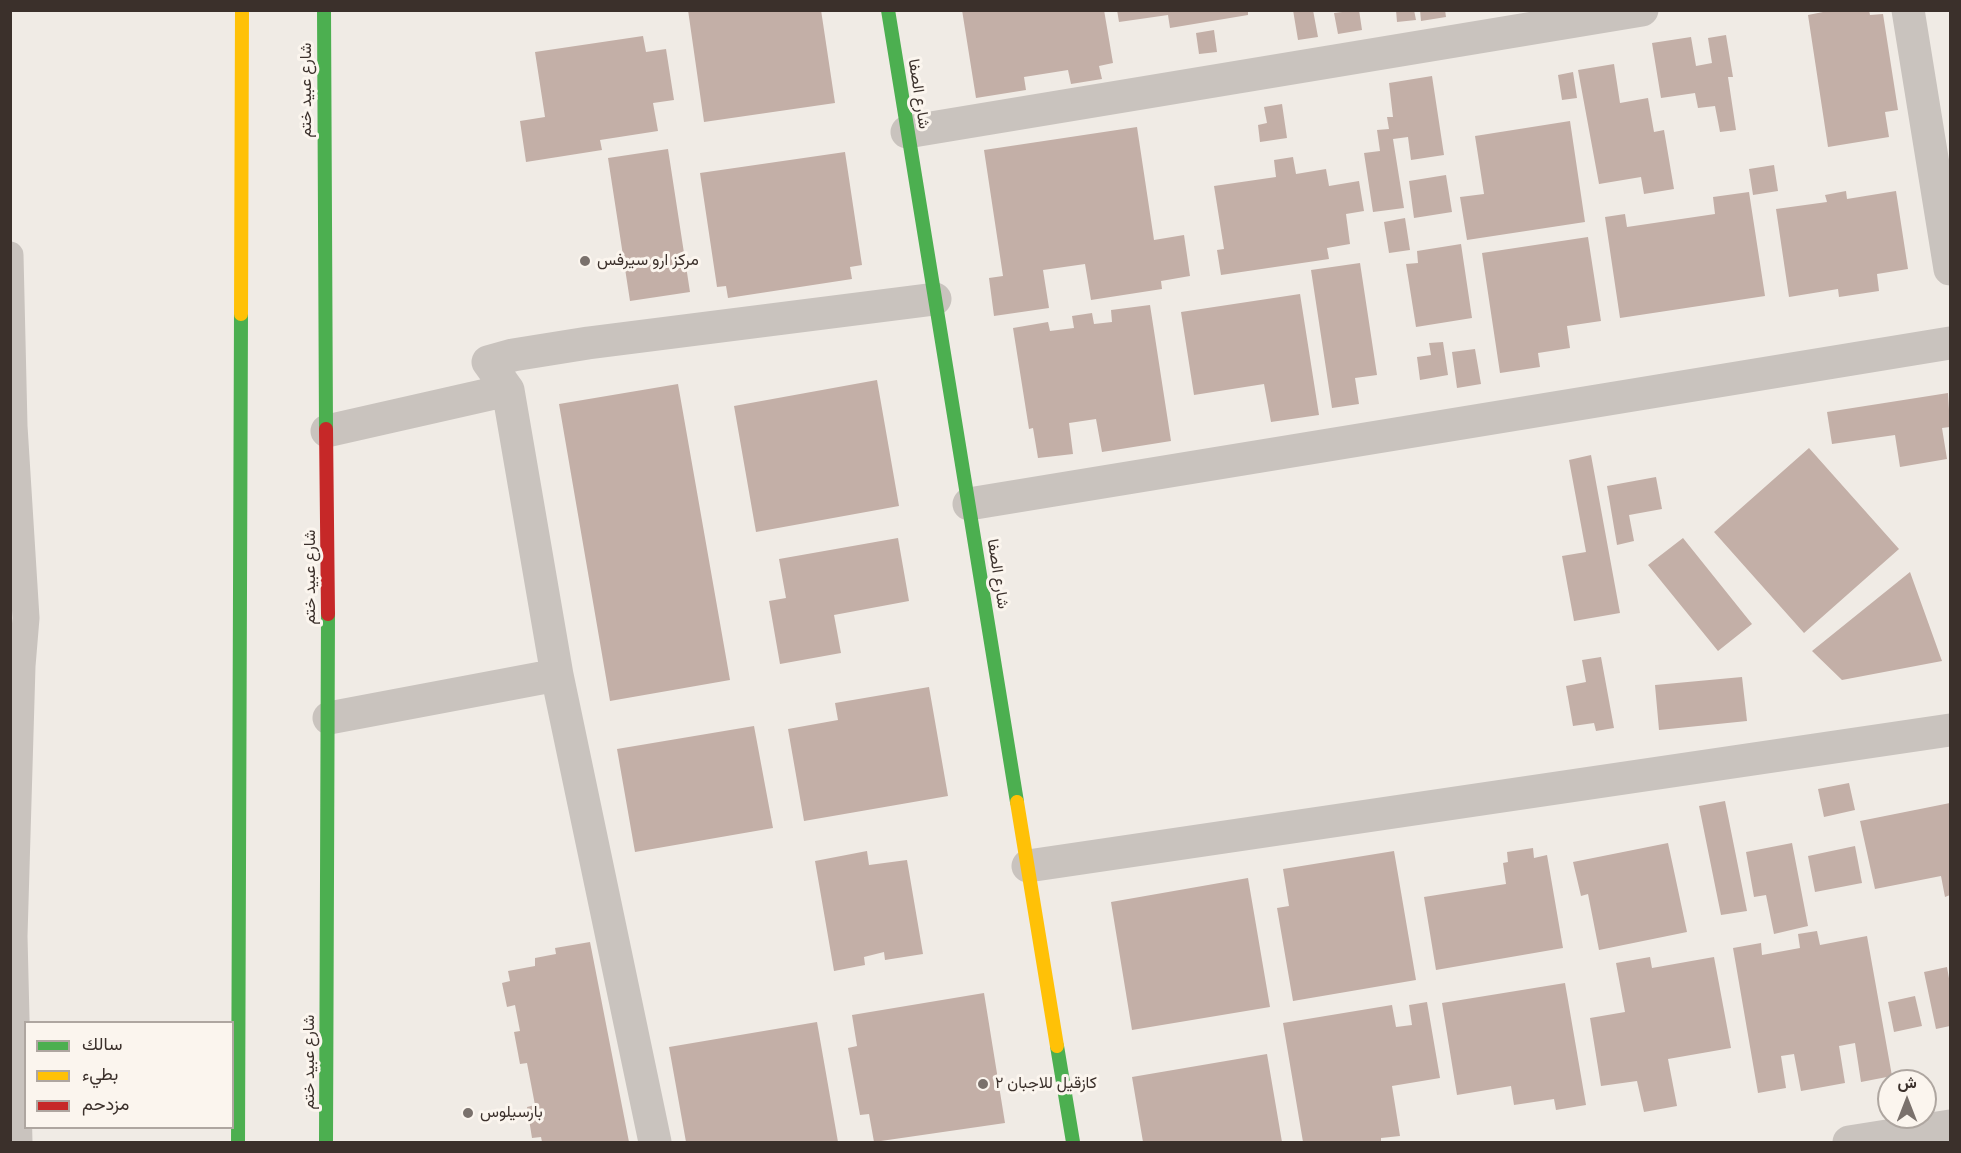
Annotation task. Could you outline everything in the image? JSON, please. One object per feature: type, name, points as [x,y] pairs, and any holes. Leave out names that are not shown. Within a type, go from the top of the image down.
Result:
[{"type":"main road","points":[[238,1143],[242,10]]},
{"type":"main road","name":"شارع عبيد ختم","points":[[324,10],[323,194],[329,718],[326,1143]]},
{"type":"main road","name":"شارع الصفا","points":[[888,10],[1073,1143]]},
{"type":"street","points":[[908,132],[1642,10]]},
{"type":"street","points":[[1908,10],[1950,269]]},
{"type":"street","points":[[655,1143],[557,675],[507,390],[488,362],[513,355],[588,343],[935,299]]},
{"type":"street","points":[[969,504],[1950,343]]},
{"type":"street","points":[[327,430],[507,390]]},
{"type":"street","points":[[329,718],[557,675]]},
{"type":"street","points":[[1028,866],[1950,730]]},
{"type":"street","points":[[1849,1143],[1950,1126]]},
{"type":"lane","points":[[10,255],[14,426],[26,618],[16,666],[14,936],[19,1143]]},
{"type":"building","points":[[688,10],[821,10],[835,103],[704,122]]},
{"type":"building","points":[[962,10],[1104,10],[1113,63],[1099,66],[1102,79],[1071,84],[1068,70],[1024,77],[1026,90],[976,98]]},
{"type":"building","points":[[1117,10],[1248,10],[1248,15],[1170,28],[1168,15],[1119,22]]},
{"type":"building","points":[[1293,10],[1313,10],[1318,37],[1298,40]]},
{"type":"building","points":[[1359,10],[1362,30],[1338,34],[1334,13]]},
{"type":"building","points":[[1396,10],[1414,10],[1416,20],[1397,22]]},
{"type":"building","points":[[1420,10],[1445,10],[1446,17],[1421,21]]},
{"type":"building","points":[[1833,10],[1869,10],[1870,15],[1883,14],[1898,110],[1885,112],[1889,137],[1828,147],[1808,15]]},
{"type":"building","points":[[1214,30],[1217,52],[1199,54],[1196,33]]},
{"type":"building","points":[[1726,35],[1733,77],[1728,77],[1736,130],[1720,132],[1715,106],[1698,108],[1695,93],[1661,98],[1652,43],[1691,37],[1696,66],[1712,63],[1708,38]]},
{"type":"building","points":[[643,36],[646,52],[666,49],[674,100],[653,103],[658,131],[600,140],[602,150],[526,162],[520,121],[545,117],[535,52]]},
{"type":"building","points":[[1614,64],[1620,103],[1648,98],[1654,132],[1664,130],[1674,189],[1644,194],[1641,177],[1599,184],[1578,70]]},
{"type":"building","points":[[1573,72],[1577,98],[1562,100],[1558,75]]},
{"type":"building","points":[[1432,76],[1444,155],[1411,160],[1408,137],[1393,139],[1404,208],[1373,212],[1364,153],[1380,151],[1377,130],[1389,129],[1387,117],[1393,117],[1389,83]]},
{"type":"building","points":[[1282,104],[1287,138],[1260,142],[1258,125],[1267,123],[1264,107]]},
{"type":"building","points":[[1570,121],[1585,222],[1467,240],[1460,197],[1484,194],[1475,136]]},
{"type":"building","points":[[1137,127],[1154,240],[1184,235],[1190,276],[1161,281],[1162,289],[1091,300],[1085,264],[1043,270],[1049,308],[994,316],[989,278],[1003,276],[984,150]]},
{"type":"building","points":[[668,149],[690,292],[630,301],[608,158]]},
{"type":"building","points":[[845,152],[862,265],[850,267],[852,279],[728,298],[726,286],[717,287],[700,173]]},
{"type":"building","points":[[1293,157],[1296,174],[1326,169],[1329,186],[1359,181],[1364,211],[1346,214],[1350,244],[1327,248],[1329,259],[1221,275],[1217,250],[1224,249],[1214,186],[1276,177],[1274,160]]},
{"type":"building","points":[[1774,165],[1778,191],[1753,195],[1749,169]]},
{"type":"building","points":[[1446,175],[1452,212],[1414,218],[1409,181]]},
{"type":"building","points":[[1846,191],[1847,199],[1896,191],[1908,269],[1877,274],[1879,291],[1839,297],[1838,289],[1789,297],[1776,209],[1827,202],[1825,195]]},
{"type":"building","points":[[1749,192],[1765,296],[1620,318],[1605,217],[1625,214],[1627,227],[1715,214],[1713,197]]},
{"type":"building","points":[[1405,218],[1410,250],[1389,253],[1384,222]]},
{"type":"building","points":[[1588,237],[1601,321],[1567,326],[1570,348],[1538,353],[1540,367],[1500,373],[1482,253]]},
{"type":"building","points":[[1461,244],[1472,318],[1416,327],[1406,264],[1418,263],[1417,251]]},
{"type":"building","points":[[1360,263],[1377,375],[1355,378],[1359,404],[1332,408],[1311,270]]},
{"type":"building","points":[[1300,294],[1319,415],[1271,422],[1264,384],[1194,395],[1181,312]]},
{"type":"building","points":[[1150,305],[1171,441],[1102,452],[1096,419],[1069,423],[1073,454],[1038,458],[1033,428],[1029,429],[1013,328],[1048,322],[1050,331],[1074,328],[1072,316],[1092,313],[1094,324],[1112,322],[1111,310]]},
{"type":"building","points":[[1443,342],[1448,375],[1420,380],[1417,357],[1431,355],[1429,343]]},
{"type":"building","points":[[1475,349],[1481,384],[1457,388],[1452,352]]},
{"type":"building","points":[[877,380],[899,506],[756,532],[734,406]]},
{"type":"building","points":[[678,384],[730,680],[610,701],[559,404]]},
{"type":"building","points":[[1948,393],[1950,427],[1942,428],[1947,459],[1900,467],[1895,435],[1832,444],[1827,412]]},
{"type":"building","points":[[1809,448],[1899,549],[1804,633],[1714,532]]},
{"type":"building","points":[[1591,455],[1620,613],[1574,621],[1562,556],[1586,552],[1569,460]]},
{"type":"building","points":[[1656,477],[1662,509],[1629,515],[1634,541],[1617,545],[1607,486]]},
{"type":"building","points":[[898,538],[909,601],[834,615],[841,653],[780,664],[769,601],[786,598],[779,559]]},
{"type":"building","points":[[1683,538],[1752,624],[1718,651],[1648,565]]},
{"type":"building","points":[[1910,572],[1942,661],[1842,680],[1812,651]]},
{"type":"building","points":[[1601,657],[1614,728],[1596,731],[1594,723],[1573,726],[1566,686],[1586,682],[1582,660]]},
{"type":"building","points":[[1742,677],[1747,721],[1659,730],[1655,685]]},
{"type":"building","points":[[929,687],[948,796],[804,821],[788,729],[838,720],[835,703]]},
{"type":"building","points":[[754,726],[773,828],[635,852],[617,749]]},
{"type":"building","points":[[1849,783],[1855,810],[1824,817],[1818,789]]},
{"type":"building","points":[[1725,801],[1747,911],[1721,915],[1699,806]]},
{"type":"building","points":[[1950,803],[1950,895],[1945,897],[1941,876],[1875,889],[1860,821]]},
{"type":"building","points":[[1668,843],[1687,932],[1599,950],[1588,894],[1581,896],[1573,862]]},
{"type":"building","points":[[1792,843],[1808,926],[1774,934],[1766,895],[1754,897],[1746,852]]},
{"type":"building","points":[[1855,846],[1862,883],[1815,892],[1808,856]]},
{"type":"building","points":[[1533,848],[1534,858],[1547,855],[1563,948],[1436,970],[1424,897],[1506,884],[1503,863],[1508,862],[1507,852]]},
{"type":"building","points":[[867,851],[869,865],[907,860],[923,954],[885,960],[884,952],[864,957],[865,965],[834,971],[815,861]]},
{"type":"building","points":[[1394,851],[1416,980],[1293,1001],[1277,908],[1289,906],[1283,869]]},
{"type":"building","points":[[1248,878],[1270,1007],[1132,1030],[1111,902]]},
{"type":"building","points":[[1817,931],[1820,945],[1867,936],[1891,1069],[1877,1069],[1877,1079],[1861,1082],[1855,1043],[1839,1046],[1845,1083],[1801,1091],[1794,1054],[1781,1056],[1786,1088],[1758,1093],[1733,948],[1761,943],[1762,955],[1800,948],[1798,934]]},
{"type":"building","points":[[590,942],[629,1142],[542,1142],[541,1137],[532,1138],[527,1107],[535,1105],[527,1063],[520,1064],[514,1032],[520,1031],[515,1005],[507,1007],[502,983],[510,981],[508,971],[535,966],[535,958],[556,954],[555,948]]},
{"type":"building","points":[[1650,957],[1652,968],[1714,957],[1731,1048],[1668,1059],[1677,1106],[1644,1112],[1637,1081],[1601,1086],[1590,1018],[1625,1012],[1616,963]]},
{"type":"building","points":[[1947,967],[1950,984],[1950,1026],[1936,1029],[1924,972]]},
{"type":"building","points":[[1565,983],[1586,1105],[1556,1110],[1554,1099],[1514,1105],[1511,1086],[1457,1095],[1442,1003]]},
{"type":"building","points":[[984,993],[1005,1123],[874,1142],[869,1114],[860,1115],[848,1048],[857,1046],[852,1015]]},
{"type":"building","points":[[1915,996],[1922,1026],[1894,1032],[1888,1002]]},
{"type":"building","points":[[1427,1002],[1440,1078],[1392,1086],[1400,1136],[1381,1138],[1381,1142],[1303,1142],[1283,1023],[1392,1005],[1396,1027],[1412,1025],[1409,1005]]},
{"type":"building","points":[[817,1022],[838,1142],[686,1142],[669,1047]]},
{"type":"building","points":[[1267,1054],[1282,1142],[1143,1142],[1132,1077]]},
{"type":"traffic: fast","points":[[324,10],[326,429]]},
{"type":"traffic: fast","points":[[888,10],[1017,802]]},
{"type":"traffic: fast","points":[[238,1142],[241,314]]},
{"type":"traffic: fast","points":[[326,1142],[328,614]]},
{"type":"traffic: fast","points":[[1057,1046],[1073,1142]]},
{"type":"traffic: slow","points":[[241,314],[242,10]]},
{"type":"traffic: slow","points":[[1017,802],[1057,1046]]},
{"type":"traffic: jam","points":[[326,429],[328,614]]},
{"type":"place","name":"مركز ارو سيرفس","points":[[585,261]]},
{"type":"place","name":"كازقيل للاجبان ٢","points":[[983,1084]]},
{"type":"place","name":"بارسيلوس","points":[[468,1113]]}]
